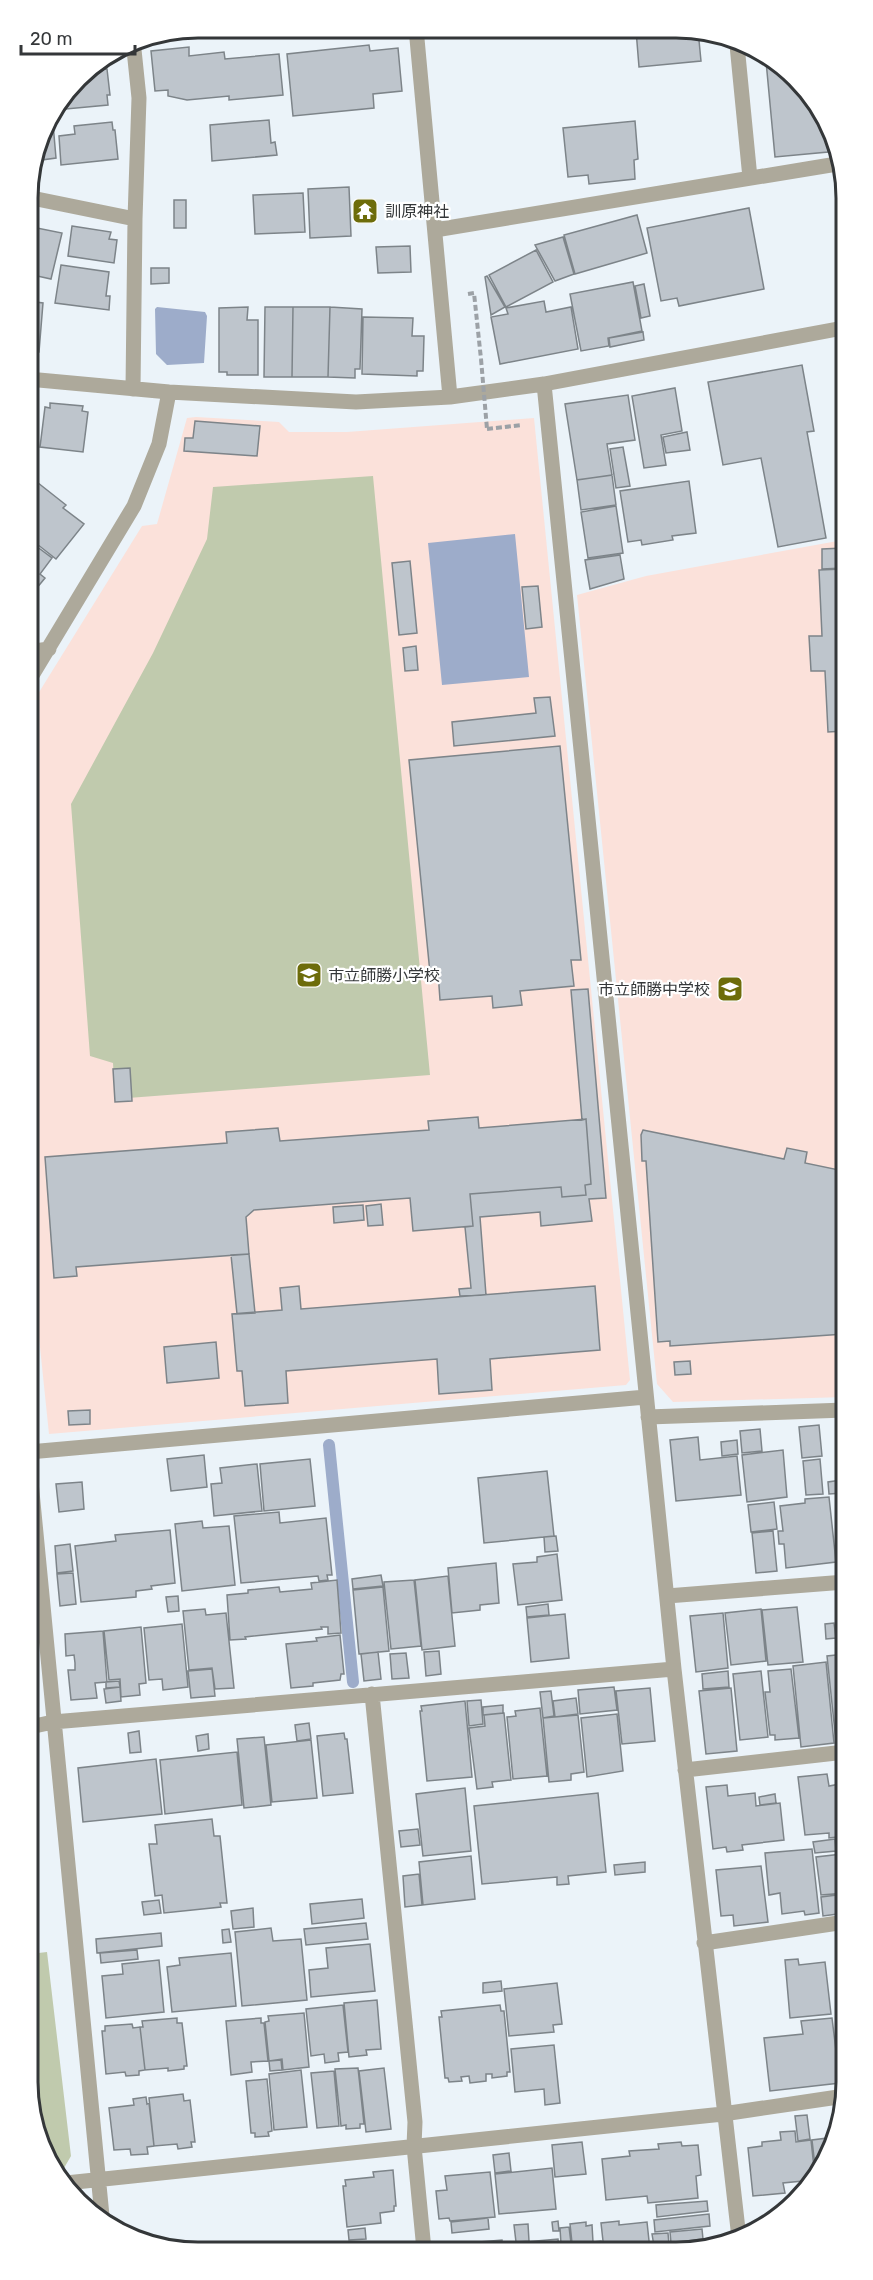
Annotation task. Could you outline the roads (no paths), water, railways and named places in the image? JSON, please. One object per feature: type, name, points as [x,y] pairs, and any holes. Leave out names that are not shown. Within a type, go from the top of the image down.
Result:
[{"type":"street","points":[[417,38],[450,398]]},
{"type":"street","points":[[738,50],[750,178]]},
{"type":"street","points":[[133,389],[139,98],[134,51]]},
{"type":"street","points":[[435,230],[832,166]]},
{"type":"street","points":[[38,199],[135,219]]},
{"type":"street","points":[[38,380],[169,392],[356,402],[450,398],[544,384],[836,329]]},
{"type":"street","points":[[544,384],[674,1669],[738,2230]]},
{"type":"street","points":[[38,666],[134,506],[159,444],[169,392]]},
{"type":"street","points":[[38,651],[49,649]]},
{"type":"street","points":[[38,1454],[646,1397]]},
{"type":"street","points":[[648,1417],[835,1410]]},
{"type":"street","points":[[38,1548],[101,2211]]},
{"type":"street","points":[[667,1596],[835,1583]]},
{"type":"street","points":[[38,1725],[53,1722],[674,1669]]},
{"type":"street","points":[[372,1694],[416,2122],[414,2146],[423,2242]]},
{"type":"street","points":[[685,1770],[835,1753]]},
{"type":"street","points":[[704,1942],[835,1923]]},
{"type":"street","points":[[72,2182],[723,2114],[834,2098]]},
{"type":"water","points":[[157,307],[205,312],[207,316],[204,363],[167,365],[156,354],[155,309]]},
{"type":"water","points":[[515,534],[529,677],[442,685],[428,543]]},
{"type":"waterway","points":[[329,1445],[353,1682]]},
{"type":"place","name":"訓原神社","points":[[365,211]]},
{"type":"place","name":"市立師勝小学校","points":[[309,975]]},
{"type":"place","name":"市立師勝中学校","points":[[730,989]]}]
